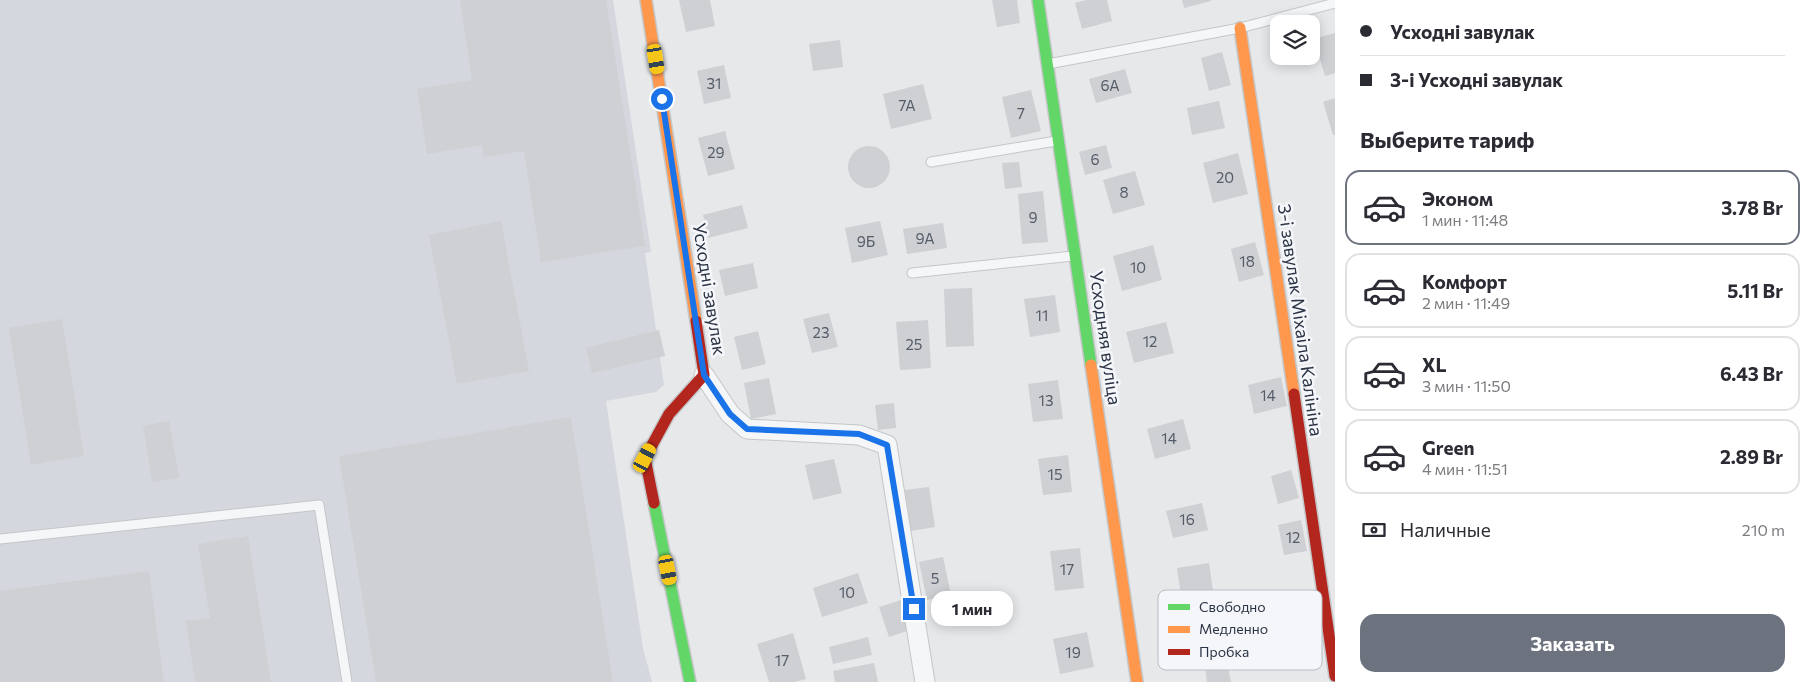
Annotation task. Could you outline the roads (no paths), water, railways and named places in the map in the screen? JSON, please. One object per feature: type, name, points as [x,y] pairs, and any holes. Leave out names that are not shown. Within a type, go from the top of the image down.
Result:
[{"type":"street","name":"Усходні завулак","points":[[646,0],[704,375],[669,414],[645,458],[690,682]]},
{"type":"street","name":"Усходняя вуліца","points":[[1038,0],[1136,682]]},
{"type":"street","name":"3-і завулак Міхаіла Калініна","points":[[1240,28],[1335,676]]},
{"type":"street","points":[[704,375],[730,414],[747,429],[859,434],[887,445],[926,682]]},
{"type":"lane","points":[[1048,64],[1240,28],[1335,3]]},
{"type":"lane","points":[[931,162],[1059,140]]},
{"type":"lane","points":[[912,273],[1076,256]]},
{"type":"lane","points":[[0,539],[319,505],[347,682]]}]
